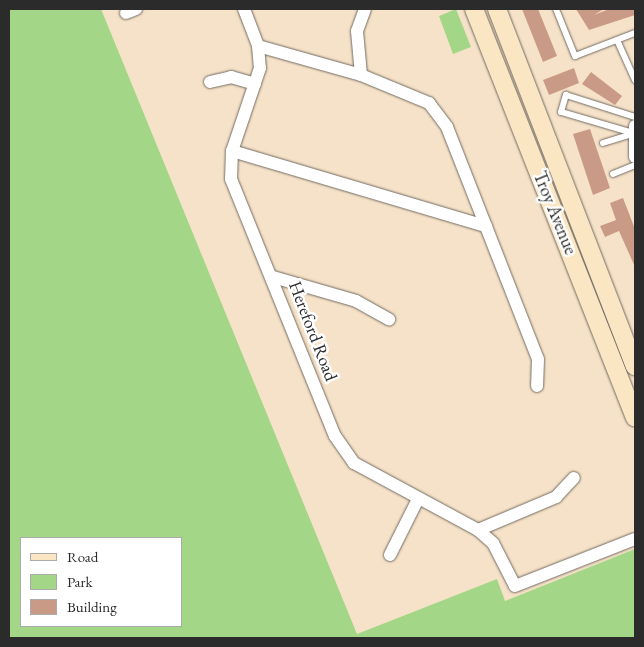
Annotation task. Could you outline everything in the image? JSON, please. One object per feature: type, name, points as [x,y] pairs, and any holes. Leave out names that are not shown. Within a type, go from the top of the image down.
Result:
[{"type":"main road","name":"Troy Avenue","points":[[474,9],[635,417]]},
{"type":"main road","name":"Troy Avenue","points":[[496,9],[635,366]]},
{"type":"street","name":"Hereford Road","points":[[244,9],[258,46],[260,68],[232,151],[231,179],[273,277],[335,436],[354,463],[418,500],[478,530],[493,543],[515,586],[635,539]]},
{"type":"street","points":[[361,74],[357,31],[365,9]]},
{"type":"street","points":[[258,46],[361,74],[429,103],[447,128],[538,359],[537,386]]},
{"type":"street","points":[[210,82],[231,77],[255,84]]},
{"type":"street","points":[[634,130],[635,157]]},
{"type":"street","points":[[232,151],[486,226]]},
{"type":"street","points":[[273,277],[356,301],[389,319]]},
{"type":"street","points":[[478,530],[556,497],[574,478]]},
{"type":"street","points":[[390,555],[418,500]]},
{"type":"lane","points":[[556,9],[575,56],[635,33]]},
{"type":"lane","points":[[617,40],[635,80]]},
{"type":"lane","points":[[634,130],[561,112],[566,95],[635,117]]},
{"type":"lane","points":[[603,143],[634,130]]},
{"type":"lane","points":[[613,174],[635,165]]},
{"type":"green space","points":[[9,9],[101,9],[357,634],[497,579],[505,601],[635,549],[635,638],[9,638]]},
{"type":"green space","points":[[456,9],[471,47],[453,54],[439,16]]},
{"type":"building","points":[[522,9],[538,9],[557,56],[543,62]]},
{"type":"building","points":[[576,9],[604,9],[594,15],[609,9],[635,9],[635,15],[589,30]]},
{"type":"building","points":[[574,68],[579,83],[549,95],[543,80]]},
{"type":"building","points":[[591,72],[622,96],[615,105],[582,84]]},
{"type":"building","points":[[590,129],[610,188],[593,195],[573,134]]},
{"type":"building","points":[[623,198],[635,229],[635,267],[619,231],[605,237],[600,226],[616,220],[610,203]]}]
